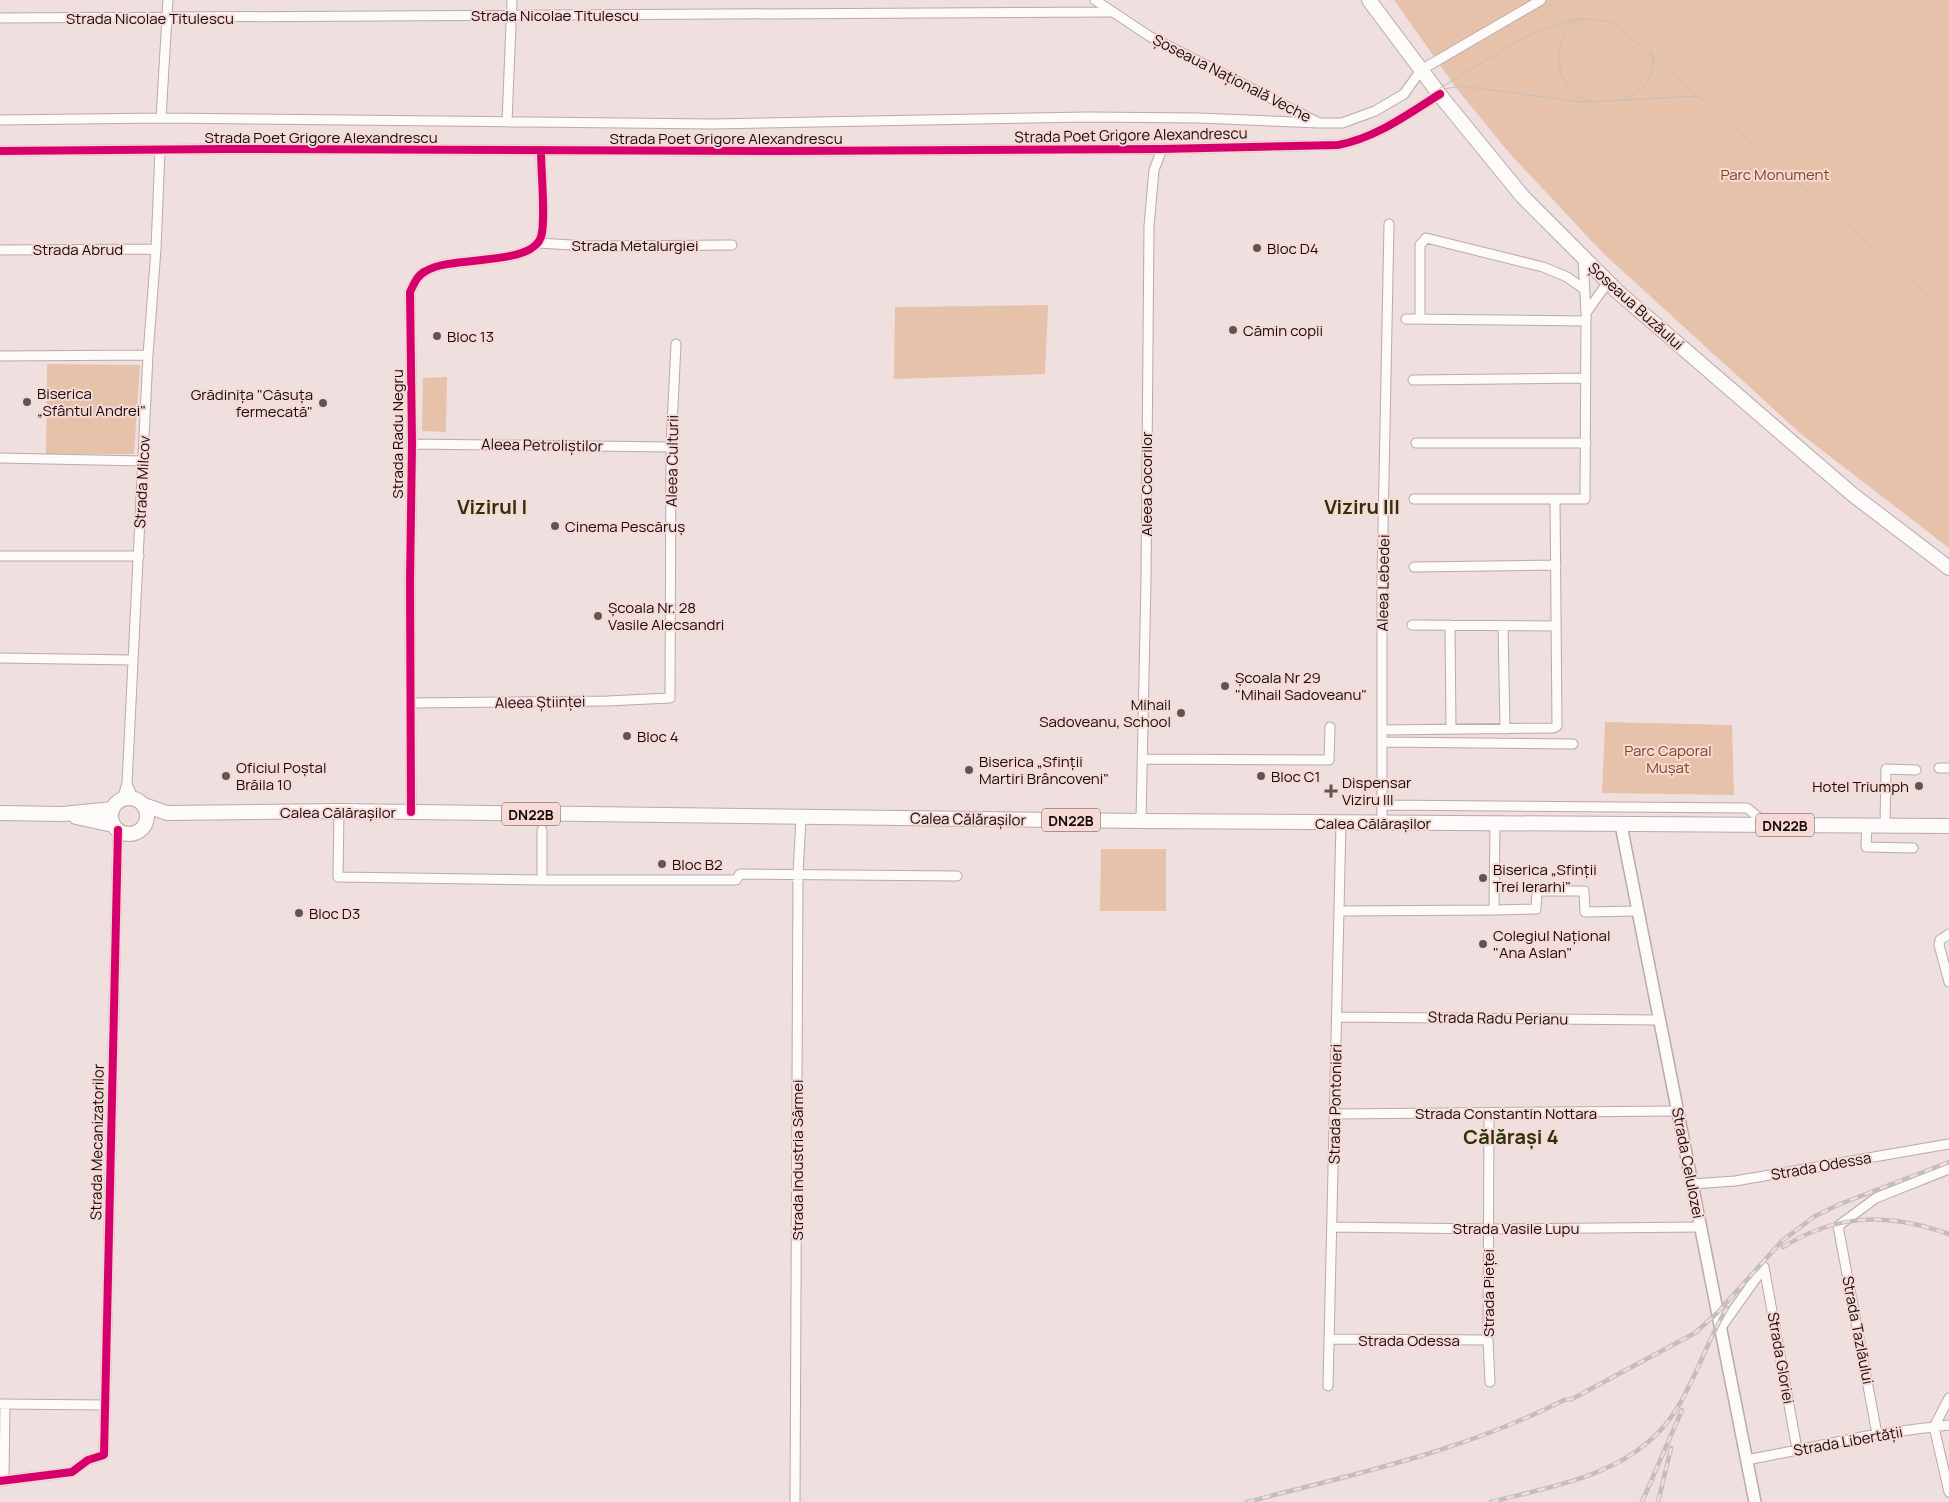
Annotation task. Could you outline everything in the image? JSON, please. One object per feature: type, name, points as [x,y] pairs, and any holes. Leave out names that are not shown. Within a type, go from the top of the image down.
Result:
[{"type":"main road","name":"Șoseaua Buzăului","points":[[1369,0],[1421,70],[1523,197],[1583,258],[1608,282],[1852,494],[1949,568]]},
{"type":"main road","name":"Calea Călărașilor","points":[[0,813],[63,814],[128,803],[166,813],[339,811],[801,818],[1949,826]]},
{"type":"main road","points":[[116,827],[128,803],[147,815],[144,825]]},
{"type":"main road","name":"Calea Călărașilor","points":[[144,825],[166,813]]},
{"type":"main road","name":"Calea Călărașilor","points":[[63,814],[116,827]]},
{"type":"main road","name":"DN22B","points":[[116,827],[132,833],[144,825]]},
{"type":"street","points":[[160,118],[168,0]]},
{"type":"street","points":[[507,122],[512,0]]},
{"type":"street","name":"Șoseaua Națională Veche","points":[[1095,0],[1111,12],[1185,55],[1319,122],[1342,123],[1365,116],[1404,94],[1421,70]]},
{"type":"street","points":[[1421,70],[1541,0]]},
{"type":"street","name":"Strada Nicolae Titulescu","points":[[0,18],[1111,12]]},
{"type":"street","name":"Strada Poet Grigore Alexandrescu","points":[[0,151],[224,149],[541,152],[1162,149],[1338,145],[1353,142],[1376,132],[1440,94]]},
{"type":"street","name":"Strada Poet Grigore Alexandrescu","points":[[0,120],[160,118],[713,124],[1088,117],[1319,122]]},
{"type":"street","name":"Aleea Cocorilor","points":[[1141,821],[1149,226],[1154,170],[1162,149]]},
{"type":"street","name":"Strada Milcov","points":[[128,803],[127,784],[132,660],[160,150]]},
{"type":"street","points":[[538,243],[542,229],[541,152]]},
{"type":"street","name":"Aleea Lebedei","points":[[1382,823],[1382,580],[1389,224]]},
{"type":"street","points":[[1420,319],[1420,245],[1426,238],[1543,267],[1567,277],[1584,289]]},
{"type":"street","name":"Strada Metalurgiei","points":[[538,243],[588,246],[732,245]]},
{"type":"street","name":"Strada Radu Negru","points":[[411,812],[412,444],[410,292],[416,279],[426,270],[524,252],[538,243]]},
{"type":"street","name":"Strada Abrud","points":[[0,250],[156,249]]},
{"type":"street","points":[[1414,499],[1585,499],[1586,317],[1583,258]]},
{"type":"street","points":[[1586,317],[1608,282]]},
{"type":"street","points":[[1406,319],[1586,317]]},
{"type":"street","name":"Aleea Culturii","points":[[670,698],[671,447],[676,344]]},
{"type":"street","points":[[0,356],[148,354]]},
{"type":"street","points":[[1413,380],[1586,378]]},
{"type":"street","points":[[1416,443],[1586,443]]},
{"type":"street","name":"Aleea Petroliștilor","points":[[412,444],[671,447]]},
{"type":"street","points":[[0,458],[143,461]]},
{"type":"street","points":[[1382,730],[1553,728],[1557,726],[1555,500]]},
{"type":"street","points":[[0,556],[139,556]]},
{"type":"street","points":[[1414,566],[1556,565]]},
{"type":"street","points":[[1412,625],[1556,626]]},
{"type":"street","points":[[1450,625],[1451,729]]},
{"type":"street","points":[[1504,626],[1505,729]]},
{"type":"street","points":[[0,658],[132,660]]},
{"type":"street","name":"Aleea Științei","points":[[411,703],[607,701],[670,698]]},
{"type":"street","points":[[1143,759],[1329,760],[1330,727]]},
{"type":"street","points":[[1382,742],[1572,744]]},
{"type":"street","points":[[1939,768],[1949,768]]},
{"type":"street","points":[[1885,825],[1886,769],[1916,770]]},
{"type":"street","points":[[1382,806],[1747,808],[1768,825]]},
{"type":"street","points":[[339,811],[338,877],[736,880],[740,874],[957,876]]},
{"type":"street","name":"Strada Industria Sârmei","points":[[795,1502],[798,874],[801,818]]},
{"type":"street","name":"Strada Pontonieri","points":[[1328,1386],[1341,822]]},
{"type":"street","points":[[1494,910],[1495,824]]},
{"type":"street","name":"Strada Celulozei","points":[[1621,824],[1755,1502]]},
{"type":"street","points":[[1866,825],[1866,847],[1913,848]]},
{"type":"street","name":"Strada Mecanizatorilor","points":[[2,1481],[72,1472],[88,1460],[104,1455],[116,827]]},
{"type":"street","points":[[542,830],[542,880]]},
{"type":"street","points":[[1339,911],[1536,909],[1537,891],[1584,891],[1585,912],[1638,911]]},
{"type":"street","points":[[1949,934],[1940,940],[1940,950],[1949,982]]},
{"type":"street","name":"Strada Radu Perianu","points":[[1337,1017],[1659,1020]]},
{"type":"street","name":"Strada Constantin Nottara","points":[[1335,1114],[1677,1111]]},
{"type":"street","name":"Strada Pieței","points":[[1489,1114],[1488,1340],[1490,1382]]},
{"type":"street","name":"Strada Odessa","points":[[1692,1184],[1735,1181],[1949,1144]]},
{"type":"street","name":"Strada Tazlăului","points":[[1877,1434],[1838,1226],[1876,1198],[1949,1169]]},
{"type":"street","name":"Strada Vasile Lupu","points":[[1332,1227],[1488,1229],[1700,1227]]},
{"type":"street","name":"Strada Gloriei","points":[[1720,1329],[1764,1267],[1797,1448]]},
{"type":"street","name":"Strada Odessa","points":[[1330,1339],[1488,1340]]},
{"type":"street","points":[[1949,1398],[1934,1427],[1949,1492]]},
{"type":"street","points":[[2,1481],[3,1404],[104,1405]]},
{"type":"street","name":"Strada Libertății","points":[[1747,1460],[1797,1448],[1877,1434],[1949,1425]]},
{"type":"green space","name":"Parc Monument","points":[[1394,0],[1949,0],[1949,548],[1801,434],[1603,253],[1511,155],[1457,89]]},
{"type":"green space","points":[[1048,305],[1045,374],[894,379],[895,307]]},
{"type":"green space","points":[[47,364],[140,365],[134,454],[46,454]]},
{"type":"green space","points":[[447,377],[446,432],[422,431],[423,378]]},
{"type":"green space","name":"Parc Caporal Mușat","points":[[1605,722],[1732,725],[1734,795],[1602,793]]},
{"type":"green space","points":[[1101,849],[1166,849],[1166,911],[1100,911]]},
{"type":"tram line","points":[[1437,90],[1522,39],[1557,24],[1584,19],[1600,20],[1615,24],[1949,313]]},
{"type":"tram line","points":[[1578,20],[1568,28],[1562,39],[1559,51],[1559,64],[1562,77],[1569,88],[1578,96],[1590,101]]},
{"type":"tram line","points":[[1624,98],[1638,91],[1648,80],[1653,67],[1651,51]]},
{"type":"tram line","points":[[1444,89],[1461,86],[1583,102],[1700,96]]},
{"type":"railway","points":[[1247,1502],[1409,1460],[1487,1434],[1564,1400],[1572,1399],[1695,1333],[1717,1313],[1782,1241],[1815,1216],[1840,1204],[1949,1162]]},
{"type":"railway","points":[[1783,1247],[1803,1236],[1824,1228],[1844,1222],[1864,1220],[1905,1222],[1949,1234]]},
{"type":"railway","points":[[1491,1502],[1542,1490],[1592,1474],[1638,1450],[1657,1434],[1674,1413],[1689,1387],[1727,1308]]},
{"type":"railway","points":[[1642,1502],[1682,1410]]},
{"type":"railway","points":[[1658,1502],[1671,1448]]},
{"type":"cycle path","points":[[0,151],[224,149],[789,151],[1162,149],[1338,145],[1352,142],[1379,131],[1440,94]]},
{"type":"cycle path","points":[[411,812],[410,581],[412,444],[410,292],[420,275],[438,266],[507,257],[522,253],[534,246],[541,237],[542,230],[541,152]]},
{"type":"cycle path","points":[[0,1481],[72,1472],[88,1460],[104,1455],[118,830]]},
{"type":"place","name":"Bloc D4","points":[[1257,248]]},
{"type":"place","name":"Cămin copii","points":[[1233,330]]},
{"type":"place","name":"Bloc 13","points":[[437,336]]},
{"type":"place","name":"Biserica „Sfântul Andrei\"","points":[[27,402]]},
{"type":"place","name":"Grădinița \"Căsuța fermecată\"","points":[[323,403]]},
{"type":"place","name":"Cinema Pescăruș","points":[[555,526]]},
{"type":"place","name":"Școala Nr. 28 Vasile Alecsandri","points":[[598,616]]},
{"type":"place","name":"Școala Nr 29 \"Mihail Sadoveanu\"","points":[[1225,686]]},
{"type":"place","name":"Mihail Sadoveanu, School","points":[[1181,713]]},
{"type":"place","name":"Bloc 4","points":[[627,736]]},
{"type":"place","name":"Biserica „Sfinții Martiri Brâncoveni\"","points":[[969,770]]},
{"type":"place","name":"Oficiul Poștal Brăila 10","points":[[226,776]]},
{"type":"place","name":"Bloc C1","points":[[1261,776]]},
{"type":"place","name":"Hotel Triumph","points":[[1919,786]]},
{"type":"place","name":"Dispensar Viziru III","points":[[1331,791]]},
{"type":"place","name":"Bloc B2","points":[[662,864]]},
{"type":"place","name":"Biserica „Sfinții Trei Ierarhi\"","points":[[1483,878]]},
{"type":"place","name":"Bloc D3","points":[[299,913]]},
{"type":"place","name":"Colegiul Național \"Ana Aslan\"","points":[[1483,944]]},
{"type":"district","name":"Vizirul I","points":[[492,506]]},
{"type":"district","name":"Viziru III","points":[[1362,506]]},
{"type":"district","name":"Călărași 4","points":[[1511,1136]]}]
